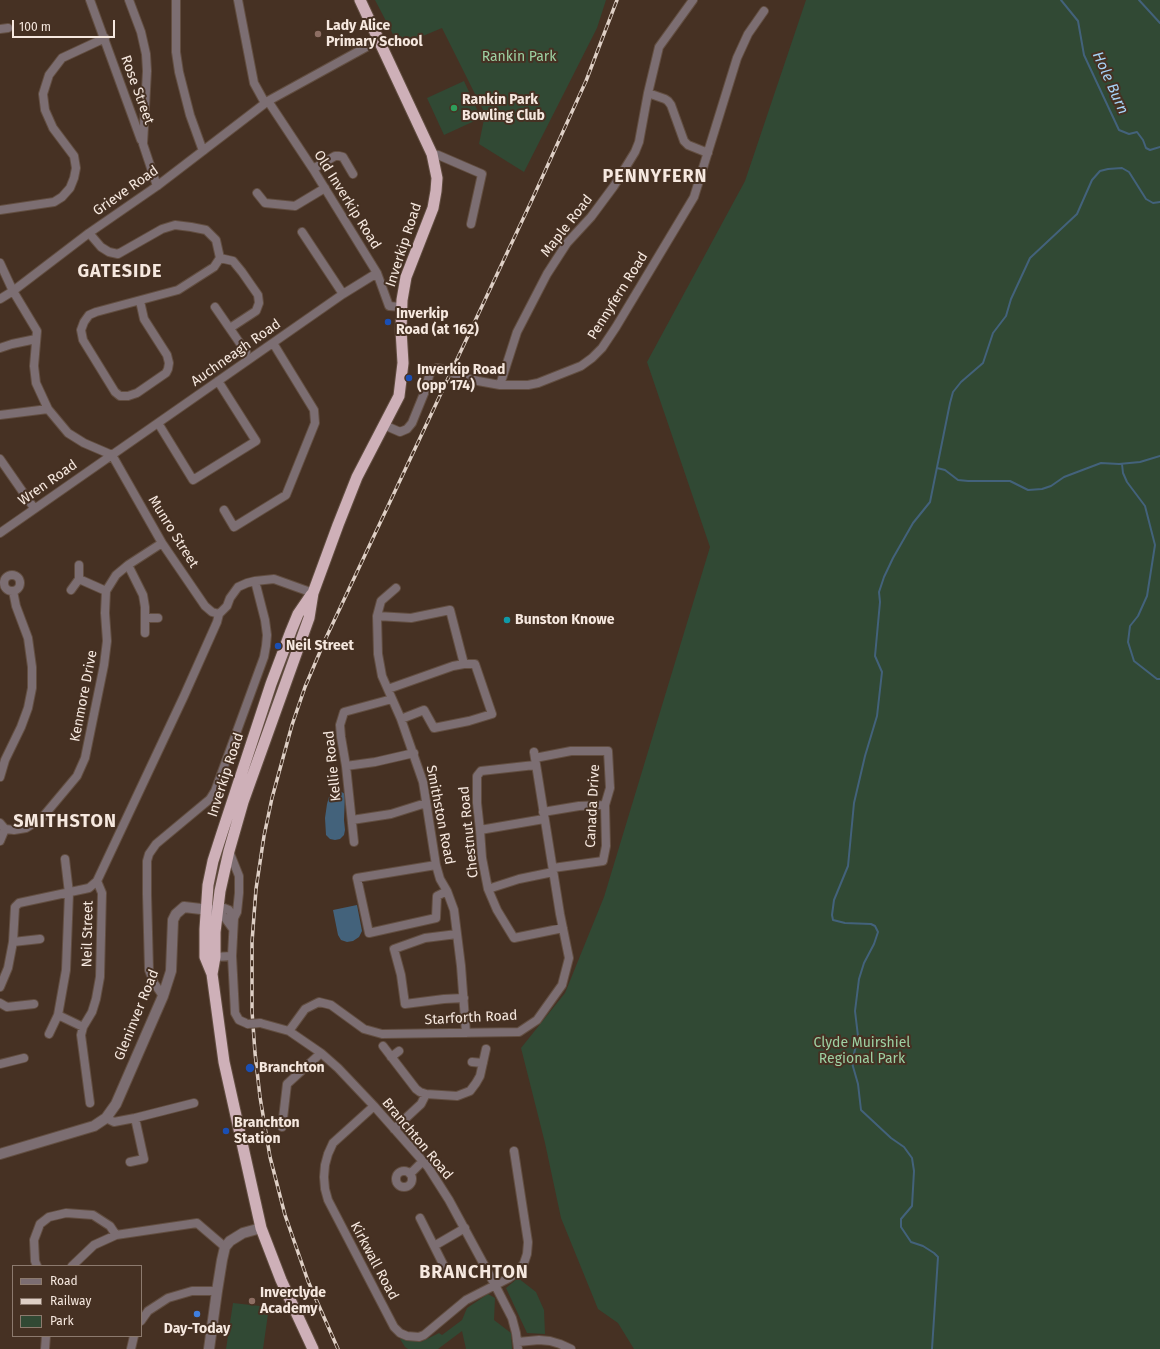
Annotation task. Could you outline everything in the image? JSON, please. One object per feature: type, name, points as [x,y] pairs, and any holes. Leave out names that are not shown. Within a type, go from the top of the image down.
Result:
[{"type":"highway","name":"Inverkip Road","points":[[212,974],[215,957],[218,911],[229,851],[243,802],[309,618],[313,593],[357,477],[399,396],[403,363],[401,307],[406,277],[435,199],[437,178],[432,154],[360,0]]},
{"type":"highway","name":"Inverkip Road","points":[[313,593],[298,614],[269,692],[213,861],[208,885],[205,957],[212,974],[224,1062],[261,1228],[281,1280],[313,1349]]},
{"type":"street","name":"Rose Street","points":[[90,0],[105,38],[157,186]]},
{"type":"street","points":[[129,0],[146,54],[148,71],[143,144]]},
{"type":"street","points":[[176,0],[176,52],[179,72],[190,114],[203,152]]},
{"type":"street","name":"Old Inverkip Road","points":[[238,0],[254,83],[313,169],[377,273],[389,306],[401,307]]},
{"type":"street","name":"Maple Road","points":[[500,385],[517,332],[547,274],[567,242],[590,217],[614,186],[635,152],[639,142],[648,93],[659,47],[693,0]]},
{"type":"street","name":"Pennyfern Road","points":[[384,425],[400,432],[407,429],[412,423],[429,376],[431,372],[437,368],[446,370],[458,376],[478,381],[500,385],[528,385],[549,380],[581,366],[602,348],[694,197],[737,58],[748,34],[764,11]]},
{"type":"street","points":[[0,210],[54,202],[62,197],[70,188],[76,168],[74,156],[53,128],[45,110],[43,94],[49,75],[62,58],[105,38]]},
{"type":"street","name":"Grieve Road","points":[[0,299],[13,291],[89,233],[157,186],[267,102],[378,40]]},
{"type":"street","points":[[648,93],[668,101],[671,105],[684,141],[688,145],[708,153]]},
{"type":"street","points":[[432,154],[438,154],[482,174],[471,224]]},
{"type":"street","points":[[313,169],[335,156],[339,156],[343,157],[353,174]]},
{"type":"street","points":[[257,193],[266,203],[295,206],[325,188]]},
{"type":"street","points":[[89,233],[101,247],[109,252],[118,254],[162,229],[175,225],[206,230],[216,240],[220,258],[214,267],[178,290],[96,312],[89,315],[84,322],[81,330],[83,340],[115,392],[120,396],[128,396],[137,393],[166,373],[168,369],[169,363],[167,355],[144,320],[140,301]]},
{"type":"street","points":[[302,232],[343,294]]},
{"type":"street","points":[[220,258],[233,261],[258,295],[259,303],[256,311],[230,328]]},
{"type":"street","points":[[0,263],[13,291],[37,332],[34,366],[36,383],[48,409],[68,434],[84,443],[112,455]]},
{"type":"street","name":"Auchneagh Road","points":[[112,455],[343,294],[377,273]]},
{"type":"street","points":[[215,307],[246,352]]},
{"type":"street","points":[[0,348],[36,339]]},
{"type":"street","points":[[224,510],[234,527],[286,495],[315,423],[314,410],[273,343]]},
{"type":"street","points":[[158,423],[193,480],[256,441],[218,381]]},
{"type":"street","points":[[0,415],[48,409]]},
{"type":"street","name":"Wren Road","points":[[0,533],[112,455]]},
{"type":"street","name":"Munro Street","points":[[112,455],[162,543],[206,606],[212,612],[219,614]]},
{"type":"street","points":[[0,459],[34,508]]},
{"type":"street","points":[[79,579],[106,591],[116,575],[128,565],[162,543]]},
{"type":"street","points":[[71,590],[79,579],[79,565]]},
{"type":"street","points":[[128,565],[142,595],[145,633]]},
{"type":"street","name":"Neil Street","points":[[90,1103],[81,1035],[83,1027],[92,1012],[100,977],[102,893],[97,881],[190,683],[217,622],[219,614],[227,606],[230,598],[238,588],[247,583],[274,578],[313,593]]},
{"type":"street","points":[[163,996],[154,983],[149,970],[147,861],[149,854],[156,844],[210,799],[215,791],[264,657],[267,634],[255,581]]},
{"type":"street","name":"Smithston Road","points":[[396,588],[380,601],[377,616],[378,654],[382,676],[402,719],[423,782],[436,866],[440,879],[447,891],[454,910],[464,998],[466,1033]]},
{"type":"street","points":[[0,777],[3,758],[21,728],[28,708],[32,688],[32,667],[28,638],[16,606],[13,591]]},
{"type":"street","name":"Kenmore Drive","points":[[3,826],[14,830],[26,828],[41,819],[77,776],[85,758],[106,654],[106,591]]},
{"type":"street","points":[[377,616],[411,618],[450,610],[464,664]]},
{"type":"street","points":[[145,618],[158,618]]},
{"type":"street","points":[[388,689],[453,666],[475,664],[492,714],[469,721],[434,728],[424,710],[402,719]]},
{"type":"street","name":"Kellie Road","points":[[354,842],[340,726],[344,712],[392,699]]},
{"type":"street","name":"Canada Drive","points":[[535,758],[571,751],[608,751],[610,788],[605,805],[606,846],[603,862],[553,870]]},
{"type":"street","points":[[346,766],[375,762],[414,753]]},
{"type":"street","name":"Starforth Road","points":[[289,1031],[305,1009],[319,1002],[331,1005],[364,1030],[382,1034],[520,1032],[537,1020],[562,985],[569,958],[562,928],[535,758]]},
{"type":"street","name":"Chestnut Road","points":[[535,758],[481,771],[477,776],[477,804],[482,858],[488,889],[497,910],[514,938],[562,928]]},
{"type":"street","name":"Kellie Road","points":[[352,820],[391,814],[426,804]]},
{"type":"street","points":[[480,830],[544,816],[579,806],[605,805]]},
{"type":"street","points":[[0,841],[3,826]]},
{"type":"street","points":[[215,957],[232,956],[234,918],[237,912],[239,893],[239,876],[229,851]]},
{"type":"street","points":[[49,1034],[58,1015],[66,970],[69,893],[65,859]]},
{"type":"street","points":[[436,866],[357,878],[369,933],[436,918],[437,896],[447,891]]},
{"type":"street","points":[[488,889],[553,870]]},
{"type":"street","points":[[0,987],[8,968],[13,942],[15,907],[20,903],[89,888],[97,881]]},
{"type":"street","name":"Gleninver Road","points":[[106,1118],[116,1104],[163,996],[171,971],[174,920],[176,914],[184,907],[218,911]]},
{"type":"street","points":[[233,929],[218,911],[224,908],[229,910],[234,918]]},
{"type":"street","points":[[457,934],[425,938],[394,949],[401,975],[405,1004],[464,998]]},
{"type":"street","points":[[13,942],[40,939]]},
{"type":"street","name":"Branchton Road","points":[[232,956],[235,1013],[239,1020],[248,1024],[260,1023],[289,1031],[321,1053],[338,1068],[374,1106],[423,1161],[450,1200],[512,1318],[518,1346]]},
{"type":"street","points":[[0,1003],[7,1007],[34,1004]]},
{"type":"street","points":[[58,1015],[83,1027]]},
{"type":"street","points":[[383,1046],[416,1089],[426,1094],[457,1096],[470,1091],[480,1076],[486,1049]]},
{"type":"street","points":[[391,1057],[399,1051]]},
{"type":"street","points":[[282,1126],[287,1084],[321,1053]]},
{"type":"street","points":[[0,1064],[24,1058]]},
{"type":"street","points":[[472,1062],[483,1063]]},
{"type":"street","points":[[394,1129],[421,1104],[426,1094]]},
{"type":"street","points":[[1,1151],[94,1126],[106,1118],[114,1122],[194,1103]]},
{"type":"street","name":"Kirkwall Road","points":[[374,1106],[333,1144],[325,1165],[325,1189],[328,1200],[394,1327],[400,1333],[407,1336],[419,1337],[424,1335],[466,1300],[519,1271],[524,1263],[527,1254],[528,1242],[514,1151]]},
{"type":"street","points":[[130,1162],[144,1159],[135,1118]]},
{"type":"street","points":[[410,1174],[423,1161]]},
{"type":"street","points":[[37,1265],[34,1240],[40,1224],[49,1217],[66,1213],[93,1215],[110,1226],[116,1235]]},
{"type":"street","points":[[420,1218],[447,1272]]},
{"type":"street","points":[[73,1265],[94,1245],[116,1235],[197,1224],[226,1247]]},
{"type":"street","points":[[209,1349],[222,1260],[226,1247],[230,1241],[243,1233],[261,1228]]},
{"type":"street","points":[[434,1246],[465,1228]]},
{"type":"street","points":[[142,1320],[148,1311],[168,1298],[192,1291],[217,1291]]},
{"type":"street","points":[[45,1349],[46,1337]]},
{"type":"street","points":[[131,1349],[134,1337]]},
{"type":"street","points":[[518,1346],[539,1340],[550,1341],[571,1349]]},
{"type":"green space","name":"Rankin Park","points":[[375,0],[606,0],[597,28],[524,172],[479,144],[485,114],[442,28],[399,46]]},
{"type":"green space","name":"Clyde Muirshiel Regional Park","points":[[806,0],[1160,0],[1160,1349],[634,1349],[618,1323],[598,1309],[561,1218],[545,1143],[521,1048],[565,993],[604,897],[710,547],[647,362],[745,181]]},
{"type":"green space","name":"Rankin Park Bowling Club","points":[[464,81],[481,118],[444,135],[427,98]]},
{"type":"green space","points":[[518,1278],[536,1292],[544,1310],[545,1334],[527,1333],[506,1288]]},
{"type":"green space","points":[[488,1294],[495,1298],[494,1320],[511,1333],[512,1349],[466,1349],[462,1331],[438,1349],[408,1349],[400,1339],[402,1337],[421,1342],[439,1333],[442,1335],[462,1320],[467,1308]]},
{"type":"green space","points":[[233,1303],[269,1307],[263,1349],[226,1349]]},
{"type":"water","points":[[336,790],[345,794],[345,830],[344,835],[340,839],[335,840],[330,839],[326,835],[325,818],[329,797],[333,791]]},
{"type":"water","points":[[357,905],[362,931],[359,937],[353,941],[347,942],[341,940],[338,935],[333,910]]},
{"type":"waterway","name":"Hole Burn","points":[[1061,0],[1078,21],[1084,55],[1119,130],[1129,134],[1137,132],[1143,140],[1146,148],[1150,150],[1160,147]]},
{"type":"waterway","points":[[1139,0],[1160,23]]},
{"type":"waterway","points":[[932,1349],[938,1257],[923,1246],[911,1242],[901,1227],[901,1219],[912,1206],[914,1171],[912,1158],[904,1147],[891,1138],[861,1110],[858,1084],[852,1063],[858,1036],[855,1011],[859,979],[864,963],[874,944],[878,932],[875,926],[871,924],[845,923],[833,920],[832,915],[834,900],[848,866],[854,803],[865,756],[877,716],[882,672],[875,656],[880,602],[879,592],[893,558],[913,523],[930,502],[953,392],[961,382],[983,363],[993,333],[1006,316],[1011,299],[1030,258],[1077,214],[1092,180],[1100,171],[1122,168],[1129,172],[1146,199],[1153,203],[1160,202]]},
{"type":"waterway","points":[[937,468],[945,470],[958,480],[1010,481],[1028,490],[1042,489],[1051,486],[1064,477],[1101,463],[1119,464],[1140,462],[1160,456]]},
{"type":"waterway","points":[[1122,464],[1123,473],[1127,482],[1145,506],[1155,545],[1147,596],[1138,616],[1130,626],[1128,642],[1134,661],[1157,679],[1160,679]]},
{"type":"railway","points":[[338,1349],[308,1281],[285,1215],[270,1157],[260,1097],[252,1011],[252,942],[256,889],[264,836],[272,798],[292,725],[305,687],[325,640],[531,202],[586,81],[617,0]]},
{"type":"place","name":"Lady Alice Primary School","points":[[318,34]]},
{"type":"place","name":"Rankin Park Bowling Club","points":[[454,108]]},
{"type":"place","name":"Inverkip Road (at 162)","points":[[388,322]]},
{"type":"place","name":"Inverkip Road (opp 174)","points":[[409,378]]},
{"type":"place","name":"Bunston Knowe","points":[[507,620]]},
{"type":"place","name":"Neil Street","points":[[278,646]]},
{"type":"place","name":"Branchton","points":[[250,1068]]},
{"type":"place","name":"Branchton Station","points":[[226,1131]]},
{"type":"place","name":"Inverclyde Academy","points":[[252,1301]]},
{"type":"place","name":"Day-Today","points":[[197,1314]]},
{"type":"district","name":"PENNYFERN","points":[[655,177]]},
{"type":"district","name":"GATESIDE","points":[[120,272]]},
{"type":"district","name":"SMITHSTON","points":[[65,822]]},
{"type":"district","name":"BRANCHTON","points":[[474,1273]]}]
